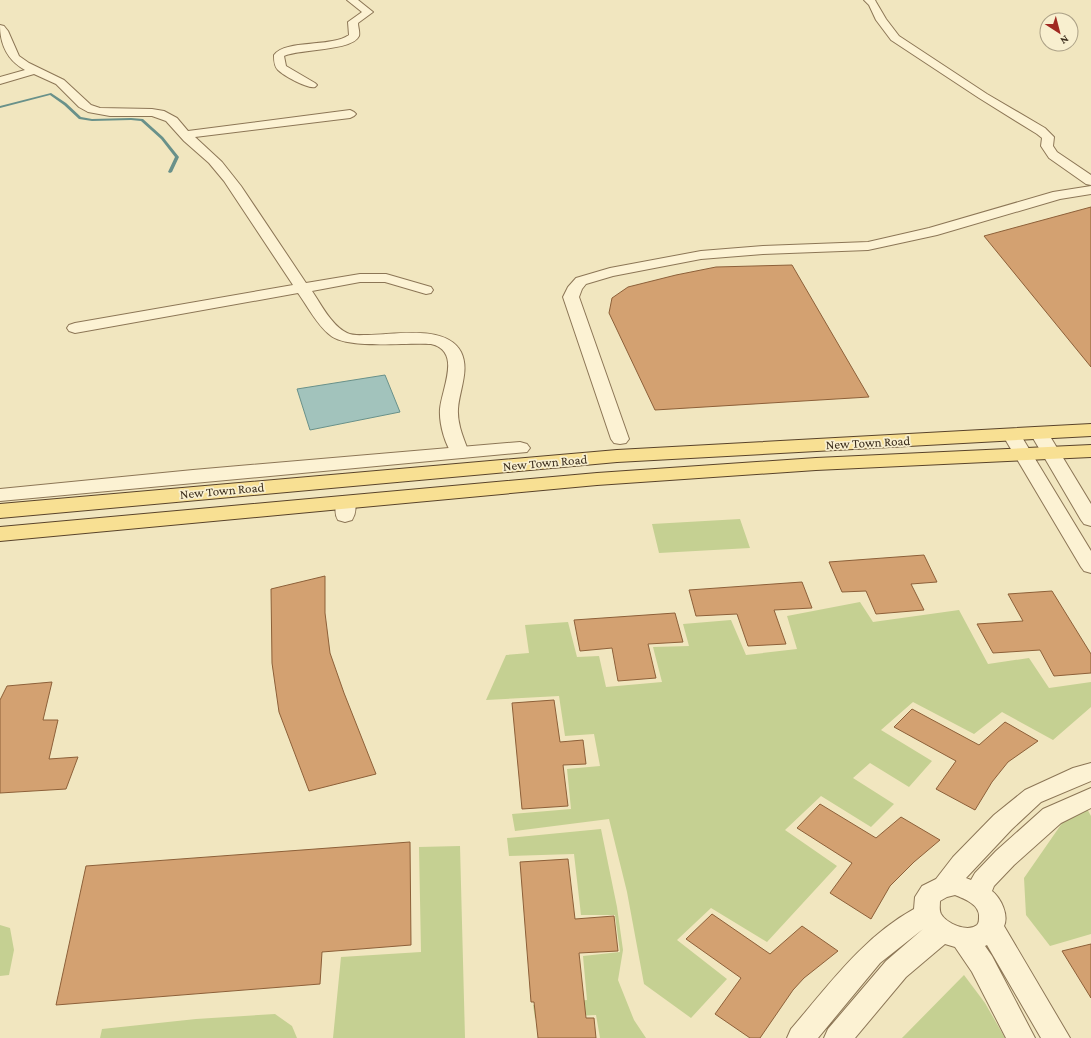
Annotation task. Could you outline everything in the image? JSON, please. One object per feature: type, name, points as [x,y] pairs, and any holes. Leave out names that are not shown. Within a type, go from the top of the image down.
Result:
[{"type":"main road","name":"New Town Road","points":[[0,511],[617,456],[1091,430]]},
{"type":"main road","points":[[1051,453],[1091,451]]},
{"type":"main road","name":"New Town Road","points":[[0,534],[346,509],[613,478],[816,464],[1051,453]]},
{"type":"street","points":[[311,85],[282,68],[279,54],[291,49],[329,44],[353,37],[353,22],[368,12],[352,0]]},
{"type":"street","points":[[869,0],[873,4],[890,33],[895,38],[983,96],[1041,131],[1048,137],[1047,146],[1053,155],[1091,181]]},
{"type":"street","points":[[0,28],[4,34],[10,52],[15,58],[61,83],[91,110],[165,115],[174,121],[185,135],[221,168],[248,204],[278,253],[329,326],[336,333],[346,338],[427,338],[442,340],[449,346],[454,354],[457,366],[449,409],[450,423],[460,453]]},
{"type":"street","points":[[0,81],[35,70]]},
{"type":"street","points":[[185,135],[350,114]]},
{"type":"street","points":[[620,440],[572,297],[575,287],[581,281],[610,272],[701,255],[763,250],[868,246],[932,232],[1058,196],[1091,190]]},
{"type":"street","points":[[75,328],[360,278],[386,278],[426,290]]},
{"type":"street","points":[[1039,433],[1091,520]]},
{"type":"street","points":[[1011,434],[1067,530],[1091,567]]},
{"type":"street","points":[[0,495],[193,476],[520,448]]},
{"type":"street","points":[[945,886],[962,864],[1003,822],[1033,796],[1081,774],[1091,772]]},
{"type":"street","points":[[978,893],[984,880],[999,863],[1052,816],[1091,797]]},
{"type":"street","points":[[801,1038],[871,955],[908,925],[944,928],[976,939],[985,935],[992,928],[994,919],[992,910],[987,901],[978,893],[968,888],[956,885],[945,886],[936,890],[930,896],[926,904],[944,928],[982,964],[1021,1038]]},
{"type":"street","points":[[838,1038],[896,970],[944,928]]},
{"type":"street","points":[[992,928],[1056,1038]]},
{"type":"green space","points":[[740,519],[750,548],[659,553],[652,524]]},
{"type":"green space","points":[[860,602],[873,622],[959,610],[988,664],[1029,658],[1049,688],[1091,682],[1091,707],[1053,740],[1002,712],[974,734],[913,702],[881,730],[932,761],[909,787],[870,763],[853,778],[894,804],[871,827],[821,796],[785,830],[837,866],[767,942],[711,908],[677,940],[727,979],[691,1018],[644,984],[627,892],[609,819],[515,831],[512,814],[571,809],[567,769],[600,766],[594,734],[565,736],[559,696],[486,700],[506,655],[529,653],[525,625],[568,622],[577,657],[599,656],[606,687],[662,682],[653,647],[689,646],[683,624],[731,620],[746,655],[797,649],[787,616]]},
{"type":"green space","points":[[1086,807],[1091,816],[1091,934],[1050,946],[1026,915],[1024,878],[1067,816]]},
{"type":"green space","points":[[601,829],[617,907],[623,950],[618,980],[634,1020],[646,1038],[600,1038],[596,1015],[535,1018],[533,1005],[587,1000],[583,956],[620,952],[615,915],[581,915],[574,854],[509,856],[507,838]]},
{"type":"green space","points":[[460,846],[465,1038],[333,1038],[341,957],[421,952],[419,847]]},
{"type":"green space","points":[[0,925],[10,928],[14,950],[9,975],[0,976]]},
{"type":"green space","points":[[964,975],[985,1003],[1005,1038],[902,1038]]},
{"type":"green space","points":[[275,1014],[292,1026],[297,1038],[100,1038],[102,1029],[196,1019]]},
{"type":"water","points":[[385,375],[400,412],[310,430],[297,389]]},
{"type":"building","points":[[1091,207],[1091,367],[984,236]]},
{"type":"building","points":[[792,265],[869,397],[655,410],[609,313],[612,298],[628,287],[716,267]]},
{"type":"building","points":[[924,555],[937,582],[911,584],[924,610],[876,614],[866,591],[842,592],[829,562]]},
{"type":"building","points":[[325,576],[325,613],[330,653],[376,774],[309,791],[279,712],[272,663],[271,589]]},
{"type":"building","points":[[802,582],[812,608],[774,610],[786,644],[748,646],[737,614],[696,616],[689,590]]},
{"type":"building","points":[[1052,591],[1091,654],[1091,673],[1054,676],[1040,650],[993,653],[977,624],[1023,621],[1008,594]]},
{"type":"building","points":[[675,613],[683,642],[648,644],[656,678],[618,681],[612,648],[580,651],[574,620]]},
{"type":"building","points":[[52,682],[43,720],[58,720],[49,759],[78,757],[66,789],[0,793],[0,700],[7,686]]},
{"type":"building","points":[[554,700],[560,742],[583,740],[586,764],[563,765],[568,806],[522,809],[512,703]]},
{"type":"building","points":[[912,709],[979,745],[1005,722],[1038,741],[1008,762],[992,782],[975,810],[936,789],[956,761],[894,727]]},
{"type":"building","points":[[820,804],[876,838],[901,817],[940,840],[914,862],[890,886],[871,919],[830,893],[852,863],[797,828]]},
{"type":"building","points":[[410,842],[411,945],[322,952],[320,984],[56,1005],[86,866]]},
{"type":"building","points":[[568,859],[575,919],[614,916],[618,951],[579,953],[586,1018],[594,1018],[596,1038],[538,1038],[534,1002],[531,1002],[520,862]]},
{"type":"building","points":[[712,914],[770,954],[802,926],[838,951],[804,978],[793,990],[760,1038],[750,1038],[715,1014],[741,978],[686,939]]},
{"type":"building","points":[[1091,944],[1091,998],[1062,951]]},
{"type":"waterway","points":[[0,107],[51,94],[65,104],[80,118],[92,120],[142,120],[162,138],[177,157],[170,172]]}]
